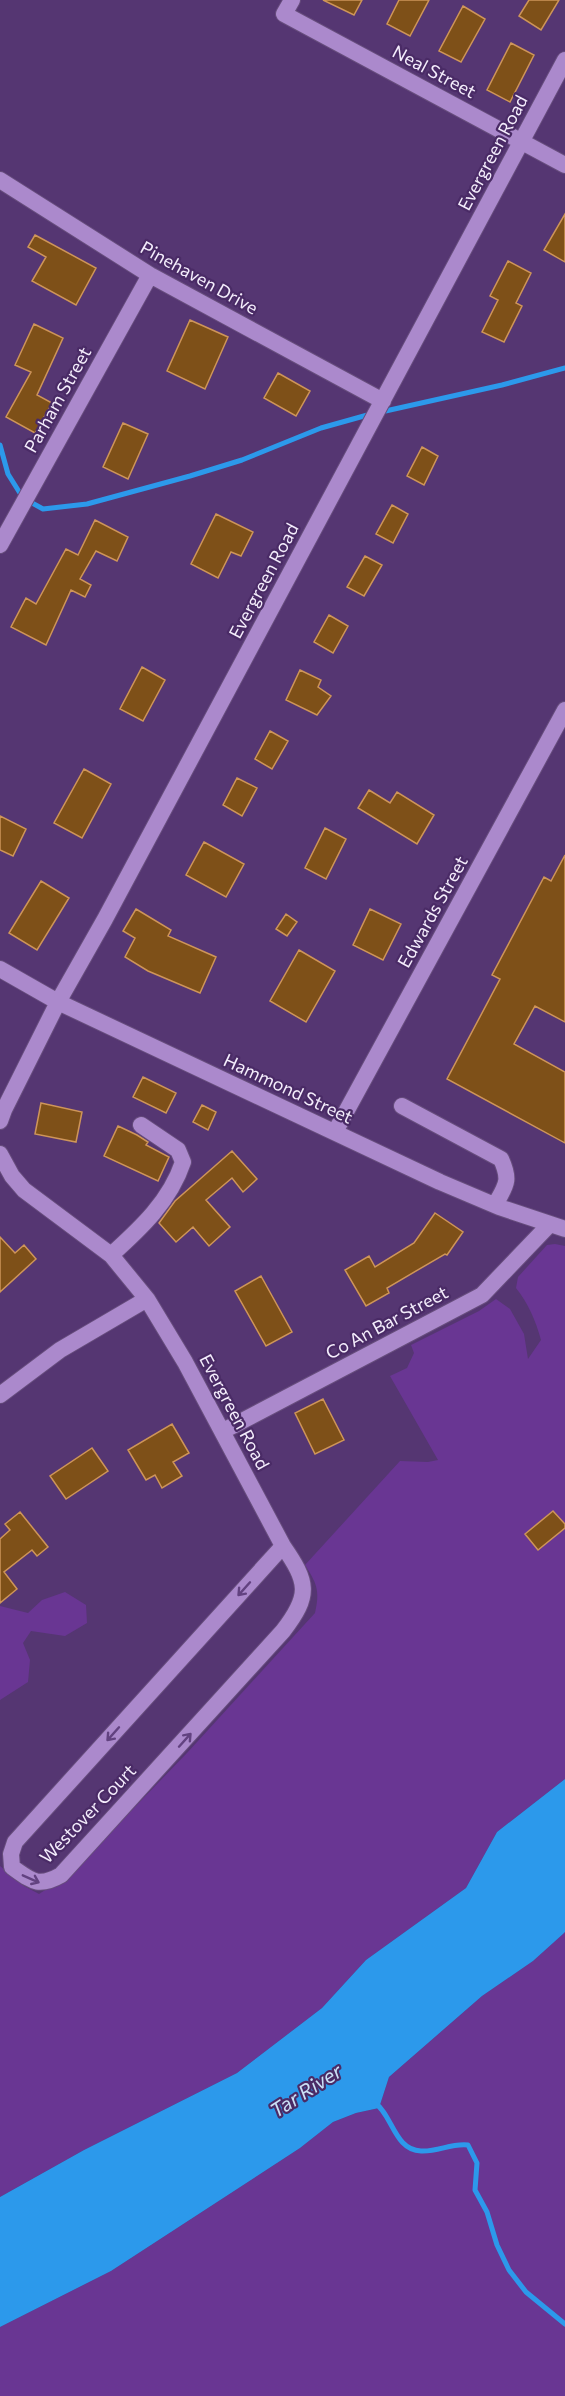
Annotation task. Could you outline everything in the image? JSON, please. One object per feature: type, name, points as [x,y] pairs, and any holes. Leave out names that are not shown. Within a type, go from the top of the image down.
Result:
[{"type":"street","name":"Neal Street","points":[[288,7],[565,165]]},
{"type":"street","name":"Evergreen Road","points":[[0,1122],[58,1002],[105,920],[565,60]]},
{"type":"street","name":"Pinehaven Drive","points":[[0,180],[150,275],[383,401]]},
{"type":"street","name":"Parham Street","points":[[0,545],[150,275]]},
{"type":"street","name":"Edwards Street","points":[[335,1132],[565,711]]},
{"type":"street","name":"Hammond Street","points":[[0,969],[58,1002],[440,1182],[557,1227]]},
{"type":"street","points":[[402,1106],[501,1159],[507,1173],[507,1183],[495,1205]]},
{"type":"street","points":[[111,1255],[145,1226],[177,1180],[183,1162],[178,1150],[141,1125]]},
{"type":"street","name":"Evergreen Road","points":[[0,1154],[12,1176],[24,1190],[111,1255],[147,1299],[223,1431],[283,1546]]},
{"type":"street","name":"Co An Bar Street","points":[[223,1431],[482,1295],[557,1227]]},
{"type":"street","points":[[0,1395],[60,1350],[147,1299]]},
{"type":"street","name":"Westover Court","points":[[283,1546],[299,1569],[304,1586],[301,1602],[283,1631],[61,1875],[51,1881],[39,1883],[31,1881],[12,1868],[11,1854],[15,1842],[283,1546]]},
{"type":"shaded area","points":[[547,1245],[565,1246],[565,1779],[497,1832],[466,1888],[366,1960],[322,2008],[237,2073],[84,2150],[0,2197],[0,1866],[24,1886],[39,1894],[70,1874],[187,1753],[315,1613],[316,1588],[305,1565],[400,1461],[438,1460],[390,1376],[407,1368],[414,1353],[411,1345],[479,1311],[496,1299],[510,1309],[524,1334],[528,1359],[541,1340],[531,1313],[516,1288],[518,1277]]},
{"type":"shaded area","points":[[65,1592],[86,1605],[87,1623],[65,1636],[31,1631],[23,1643],[30,1660],[28,1682],[0,1700],[0,1606],[28,1613],[42,1600]]},
{"type":"shaded area","points":[[565,1932],[565,2396],[0,2396],[0,2327],[111,2271],[300,2148],[333,2122],[356,2113],[379,2108],[389,2077],[482,1996],[533,1961]]},
{"type":"water","name":"Tar River","points":[[565,1779],[565,1932],[563,1934],[533,1961],[482,1996],[389,2077],[379,2108],[356,2113],[333,2122],[300,2148],[111,2271],[0,2327],[0,2197],[84,2150],[237,2073],[322,2008],[366,1960],[466,1888],[497,1832]]},
{"type":"building","points":[[323,0],[362,0],[354,15]]},
{"type":"building","points":[[399,0],[429,0],[410,36],[387,24]]},
{"type":"building","points":[[529,0],[559,0],[541,30],[519,16]]},
{"type":"building","points":[[463,6],[485,19],[461,62],[439,51]]},
{"type":"building","points":[[511,43],[534,55],[510,102],[487,90]]},
{"type":"building","points":[[565,214],[565,262],[544,250]]},
{"type":"building","points":[[35,235],[96,268],[76,305],[32,281],[46,257],[28,247]]},
{"type":"building","points":[[508,261],[531,273],[516,303],[522,306],[504,342],[482,332],[498,300],[490,296]]},
{"type":"building","points":[[190,320],[228,337],[205,389],[167,371]]},
{"type":"building","points":[[34,324],[63,338],[37,395],[52,403],[35,433],[6,417],[31,372],[15,365]]},
{"type":"building","points":[[278,373],[310,391],[296,416],[264,398]]},
{"type":"building","points":[[123,423],[148,434],[128,479],[103,467]]},
{"type":"building","points":[[422,447],[438,456],[424,485],[407,476]]},
{"type":"building","points":[[392,505],[408,514],[393,543],[376,534]]},
{"type":"building","points":[[216,514],[253,532],[241,556],[231,552],[218,578],[191,564]]},
{"type":"building","points":[[95,520],[128,537],[117,561],[96,551],[80,579],[91,585],[85,597],[71,590],[46,645],[11,627],[26,598],[36,604],[66,549],[78,555]]},
{"type":"building","points":[[365,556],[382,565],[364,596],[347,587]]},
{"type":"building","points":[[329,615],[348,626],[333,653],[314,642]]},
{"type":"building","points":[[142,667],[165,680],[143,721],[120,709]]},
{"type":"building","points":[[300,670],[321,680],[318,687],[331,696],[317,715],[286,700]]},
{"type":"building","points":[[270,731],[288,741],[272,769],[255,759]]},
{"type":"building","points":[[84,769],[111,784],[82,838],[54,823]]},
{"type":"building","points":[[237,778],[257,788],[242,816],[223,805]]},
{"type":"building","points":[[369,790],[390,803],[397,792],[434,815],[417,844],[358,808]]},
{"type":"building","points":[[0,816],[26,829],[13,856],[0,850]]},
{"type":"building","points":[[325,828],[346,839],[326,879],[305,868]]},
{"type":"building","points":[[204,842],[244,864],[226,897],[186,875]]},
{"type":"building","points":[[565,855],[565,1022],[535,1006],[514,1044],[565,1072],[565,1143],[447,1079],[500,979],[492,975],[544,877],[551,881]]},
{"type":"building","points":[[41,881],[69,898],[37,950],[9,933]]},
{"type":"building","points":[[136,909],[171,930],[168,936],[216,957],[200,993],[148,971],[125,957],[135,938],[123,931]]},
{"type":"building","points":[[370,909],[401,924],[383,960],[353,945]]},
{"type":"building","points":[[286,914],[297,922],[287,936],[276,929]]},
{"type":"building","points":[[299,950],[335,971],[306,1022],[270,1001]]},
{"type":"building","points":[[143,1077],[176,1093],[166,1113],[133,1097]]},
{"type":"building","points":[[41,1103],[82,1112],[76,1142],[35,1134]]},
{"type":"building","points":[[202,1105],[216,1112],[208,1130],[193,1122]]},
{"type":"building","points":[[118,1126],[137,1135],[148,1142],[146,1145],[169,1157],[158,1181],[104,1156]]},
{"type":"building","points":[[232,1151],[257,1179],[243,1192],[232,1178],[206,1200],[230,1227],[209,1246],[193,1227],[176,1242],[159,1223],[175,1201]]},
{"type":"building","points":[[435,1213],[463,1232],[447,1255],[445,1254],[387,1288],[389,1293],[366,1306],[345,1270],[369,1256],[375,1267],[414,1243]]},
{"type":"building","points":[[0,1237],[15,1253],[24,1245],[36,1259],[0,1292]]},
{"type":"building","points":[[261,1276],[292,1332],[266,1346],[235,1291]]},
{"type":"building","points":[[323,1399],[344,1440],[315,1454],[295,1413]]},
{"type":"building","points":[[172,1424],[189,1453],[173,1462],[182,1476],[162,1488],[155,1475],[146,1480],[128,1450]]},
{"type":"building","points":[[92,1448],[108,1471],[66,1499],[50,1476]]},
{"type":"building","points":[[553,1511],[565,1524],[565,1528],[538,1550],[525,1534]]},
{"type":"building","points":[[20,1512],[48,1547],[37,1556],[32,1550],[4,1572],[17,1589],[0,1603],[0,1539],[10,1530],[5,1524]]},
{"type":"waterway","points":[[381,412],[502,385],[565,368]]},
{"type":"waterway","points":[[0,445],[8,474],[23,498],[43,509],[87,504],[190,476],[242,460],[321,428],[371,414]]},
{"type":"waterway","points":[[374,2102],[386,2115],[399,2138],[412,2149],[427,2151],[468,2145],[477,2163],[475,2190],[487,2212],[497,2245],[509,2270],[526,2292],[565,2324]]}]
